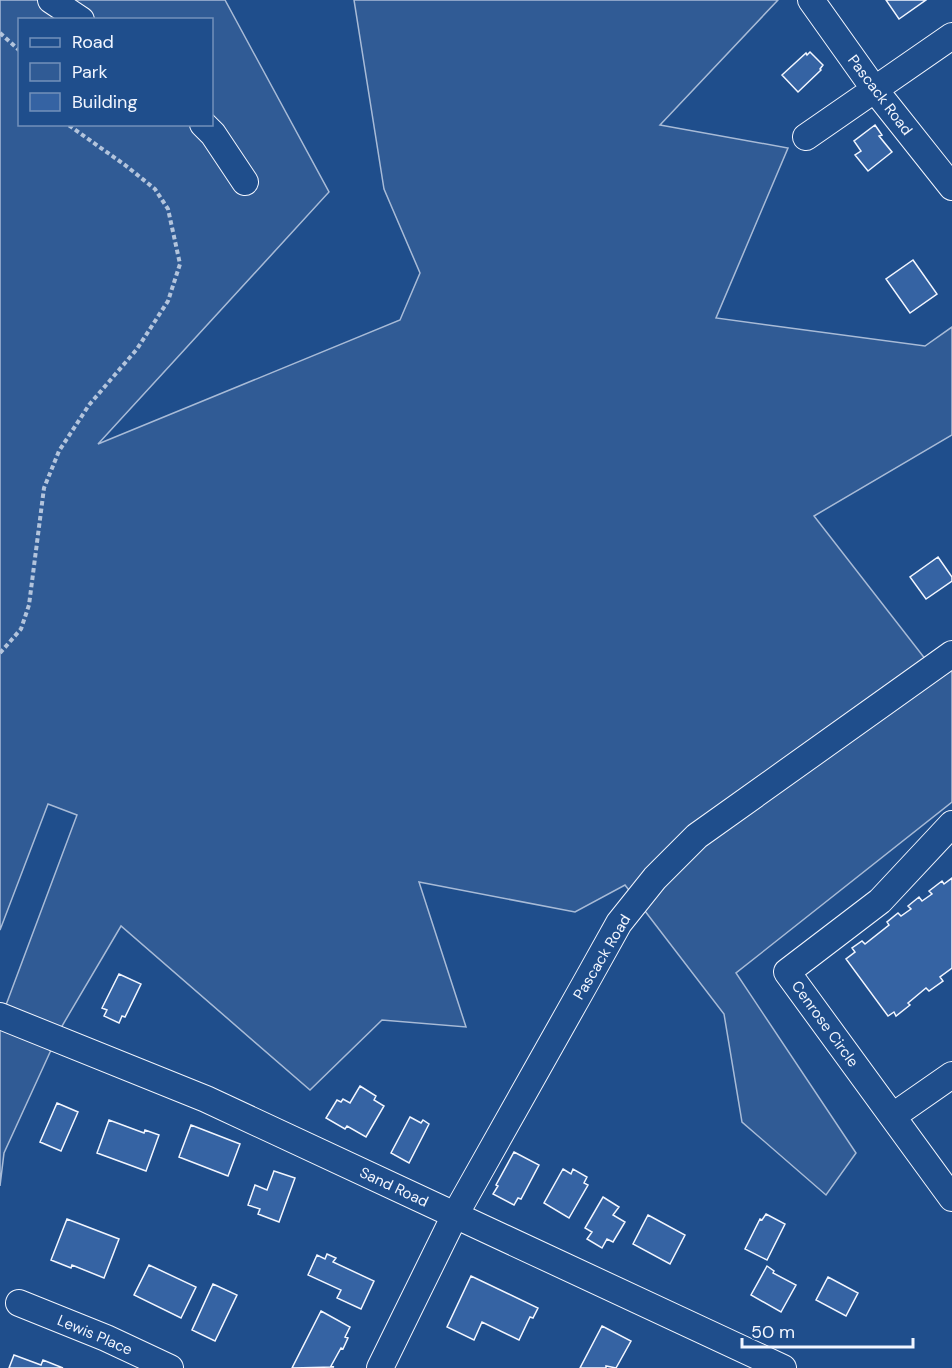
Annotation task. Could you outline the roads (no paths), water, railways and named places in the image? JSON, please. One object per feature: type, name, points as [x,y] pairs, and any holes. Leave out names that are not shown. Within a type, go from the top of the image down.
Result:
[{"type":"street","points":[[51,0],[78,18]]},
{"type":"street","name":"Pascack Road","points":[[811,0],[875,90],[952,187]]},
{"type":"street","points":[[806,137],[952,36]]},
{"type":"street","points":[[205,126],[213,134],[245,182]]},
{"type":"street","name":"Pascack Road","points":[[380,1368],[455,1215],[619,923],[655,878],[697,836],[952,654]]},
{"type":"street","name":"Cenrose Circle","points":[[952,824],[880,901],[786,972],[952,1198]]},
{"type":"street","name":"Sand Road","points":[[0,1016],[206,1099],[783,1368]]},
{"type":"street","points":[[893,1116],[952,1075]]},
{"type":"street","name":"Lewis Place","points":[[19,1303],[105,1338],[170,1368]]}]
